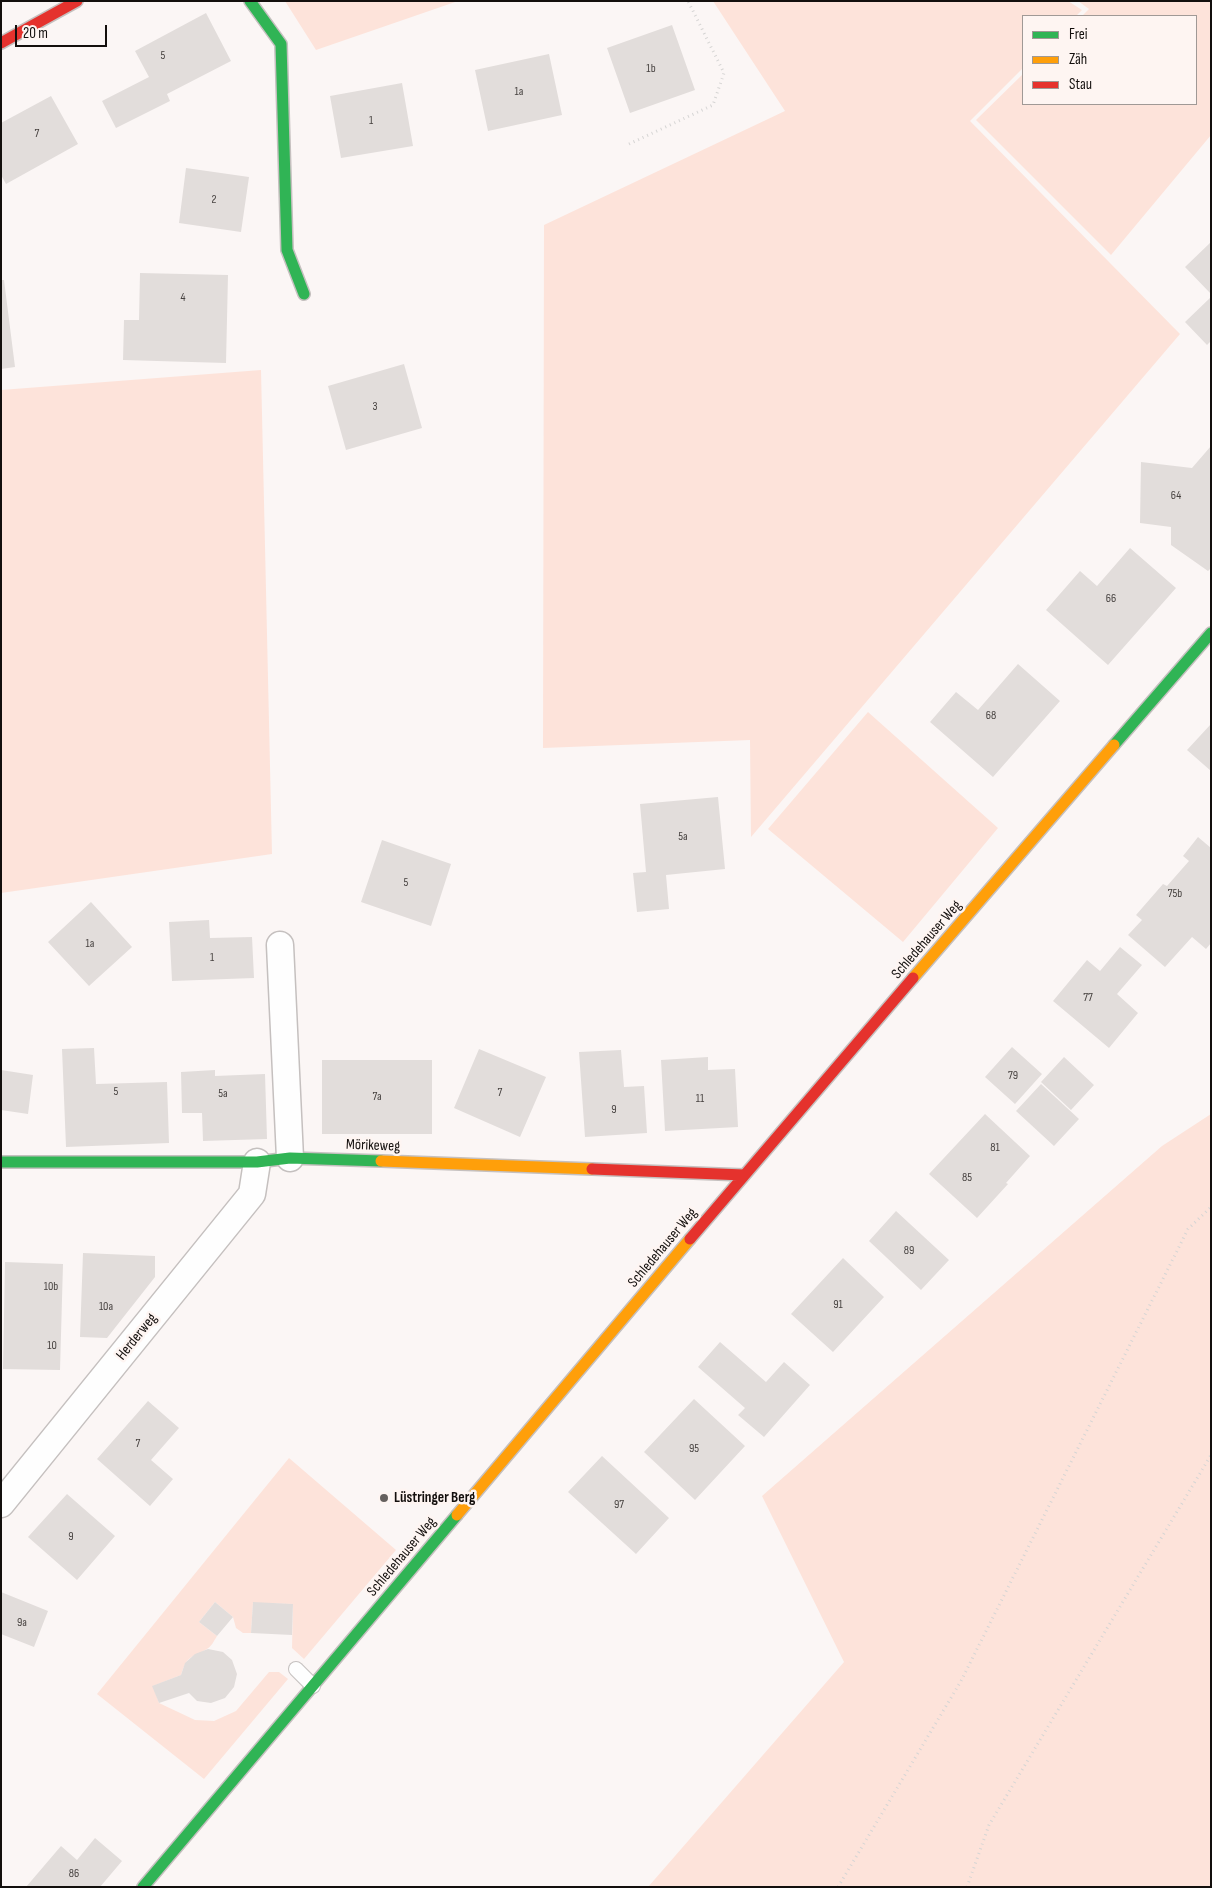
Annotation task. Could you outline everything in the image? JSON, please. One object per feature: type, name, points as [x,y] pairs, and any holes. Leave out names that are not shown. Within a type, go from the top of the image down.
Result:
[{"type":"street","points":[[1,43],[77,1]]},
{"type":"street","points":[[250,1],[281,44],[287,250],[304,294]]},
{"type":"street","name":"Schledehauser Weg","points":[[143,1887],[744,1176],[1211,632]]},
{"type":"street","points":[[280,945],[290,1158]]},
{"type":"street","name":"Mörikeweg","points":[[1,1162],[257,1162],[290,1158],[744,1176]]},
{"type":"street","name":"Herderweg","points":[[1,1504],[252,1194],[257,1162]]},
{"type":"lane","points":[[296,1670],[313,1686]]},
{"type":"path","points":[[629,144],[713,105],[724,73],[688,1]]},
{"type":"path","points":[[838,1887],[961,1681],[1188,1229],[1211,1208]]},
{"type":"path","points":[[967,1887],[989,1825],[1211,1455]]},
{"type":"shaded area","points":[[285,1],[458,1],[316,50]]},
{"type":"shaded area","points":[[713,1],[1068,1],[1082,10],[1077,15],[1022,15],[1022,69],[970,121],[1180,334],[751,837],[750,740],[543,748],[544,225],[785,111]]},
{"type":"shaded area","points":[[1078,1],[1211,1],[1211,135],[1111,255],[976,120],[1022,75],[1022,105],[1197,105],[1197,15],[1083,15],[1089,9]]},
{"type":"shaded area","points":[[261,370],[272,854],[1,893],[1,390]]},
{"type":"shaded area","points":[[868,712],[998,828],[903,942],[768,829]]},
{"type":"shaded area","points":[[1211,1114],[1211,1887],[648,1887],[844,1662],[762,1496],[1162,1146]]},
{"type":"shaded area","points":[[289,1458],[396,1550],[304,1659],[292,1648],[293,1604],[253,1603],[251,1633],[243,1633],[236,1628],[233,1617],[215,1602],[199,1622],[217,1636],[208,1648],[188,1660],[181,1675],[153,1686],[159,1703],[195,1720],[214,1721],[236,1711],[269,1672],[279,1672],[288,1679],[204,1779],[97,1694]]},
{"type":"building","points":[[206,13],[231,61],[167,94],[170,101],[116,128],[102,101],[149,77],[135,51]]},
{"type":"building","points":[[672,25],[695,90],[630,113],[607,48]]},
{"type":"building","points":[[549,54],[562,115],[488,131],[475,70]]},
{"type":"building","points":[[402,83],[413,146],[341,158],[330,96]]},
{"type":"building","points":[[51,96],[78,144],[6,184],[1,175],[1,123]]},
{"type":"building","points":[[186,168],[249,177],[241,232],[179,223]]},
{"type":"building","points":[[1211,242],[1211,294],[1185,267]]},
{"type":"building","points":[[140,273],[228,275],[226,363],[123,360],[124,320],[139,320]]},
{"type":"building","points":[[1,280],[4,280],[15,367],[1,369]]},
{"type":"building","points":[[1211,297],[1211,341],[1207,345],[1185,322]]},
{"type":"building","points":[[404,364],[422,428],[346,450],[328,386]]},
{"type":"building","points":[[1211,446],[1211,568],[1208,571],[1171,545],[1171,527],[1140,523],[1141,462],[1192,468]]},
{"type":"building","points":[[1130,548],[1176,588],[1108,665],[1046,610],[1080,571],[1097,586]]},
{"type":"building","points":[[1018,664],[1060,701],[993,777],[930,722],[956,692],[978,710]]},
{"type":"building","points":[[1211,724],[1211,771],[1187,750]]},
{"type":"building","points":[[718,797],[725,869],[666,875],[669,909],[637,912],[633,873],[646,872],[640,804]]},
{"type":"building","points":[[1198,837],[1211,848],[1211,943],[1206,949],[1192,937],[1165,967],[1128,935],[1142,920],[1136,915],[1163,884],[1167,886],[1189,861],[1183,856]]},
{"type":"building","points":[[382,840],[451,864],[431,926],[361,902]]},
{"type":"building","points":[[91,902],[132,947],[89,986],[48,942]]},
{"type":"building","points":[[209,920],[210,938],[252,937],[254,978],[172,981],[169,922]]},
{"type":"building","points":[[1120,947],[1142,965],[1117,994],[1138,1013],[1109,1048],[1053,1001],[1087,960],[1100,971]]},
{"type":"building","points":[[1012,1047],[1042,1074],[1015,1104],[985,1077]]},
{"type":"building","points":[[94,1048],[96,1084],[167,1082],[169,1143],[66,1147],[62,1049]]},
{"type":"building","points":[[479,1049],[546,1077],[520,1137],[454,1108]]},
{"type":"building","points":[[621,1050],[624,1087],[644,1086],[647,1133],[585,1137],[579,1052]]},
{"type":"building","points":[[708,1057],[708,1070],[735,1069],[738,1127],[665,1131],[661,1060]]},
{"type":"building","points":[[1064,1057],[1094,1085],[1071,1110],[1041,1082]]},
{"type":"building","points":[[322,1060],[432,1060],[432,1134],[322,1134]]},
{"type":"building","points":[[1,1070],[33,1075],[28,1114],[1,1110]]},
{"type":"building","points":[[215,1070],[215,1076],[265,1074],[267,1139],[203,1141],[202,1113],[182,1113],[181,1072]]},
{"type":"building","points":[[1041,1084],[1079,1119],[1054,1146],[1016,1111]]},
{"type":"building","points":[[985,1114],[1030,1156],[977,1218],[929,1174]]},
{"type":"building","points":[[896,1211],[949,1260],[921,1290],[869,1241]]},
{"type":"building","points":[[83,1253],[155,1256],[155,1277],[107,1338],[80,1337]]},
{"type":"building","points":[[843,1258],[884,1297],[833,1352],[791,1314]]},
{"type":"building","points":[[5,1262],[63,1264],[60,1370],[3,1369]]},
{"type":"building","points":[[720,1342],[766,1382],[784,1362],[810,1385],[764,1437],[738,1415],[745,1408],[698,1367]]},
{"type":"building","points":[[694,1399],[745,1446],[695,1500],[644,1452]]},
{"type":"building","points":[[148,1401],[179,1428],[151,1460],[173,1479],[150,1506],[97,1459]]},
{"type":"building","points":[[602,1456],[669,1518],[636,1554],[568,1492]]},
{"type":"building","points":[[67,1494],[115,1536],[77,1580],[28,1537]]},
{"type":"building","points":[[1,1592],[48,1611],[34,1647],[1,1634]]},
{"type":"building","points":[[215,1602],[233,1617],[217,1636],[199,1622]]},
{"type":"building","points":[[253,1602],[293,1604],[292,1635],[251,1633]]},
{"type":"building","points":[[208,1649],[223,1652],[232,1660],[237,1674],[234,1687],[225,1698],[211,1703],[197,1701],[189,1693],[159,1703],[152,1686],[181,1675],[185,1663],[195,1654]]},
{"type":"building","points":[[95,1838],[122,1861],[100,1887],[26,1887],[61,1846],[77,1860]]},
{"type":"traffic: fast","points":[[250,1],[281,44],[287,250],[304,294]]},
{"type":"traffic: fast","points":[[1114,745],[1211,633]]},
{"type":"traffic: fast","points":[[1,1162],[257,1162],[290,1158],[381,1161]]},
{"type":"traffic: fast","points":[[143,1887],[457,1515]]},
{"type":"traffic: slow","points":[[913,978],[1114,745]]},
{"type":"traffic: slow","points":[[381,1161],[592,1169]]},
{"type":"traffic: slow","points":[[457,1515],[690,1239]]},
{"type":"traffic: jam","points":[[1,43],[77,1]]},
{"type":"traffic: jam","points":[[690,1239],[913,978]]},
{"type":"traffic: jam","points":[[592,1169],[744,1175]]},
{"type":"place","name":"Lüstringer Berg","points":[[384,1498]]}]
